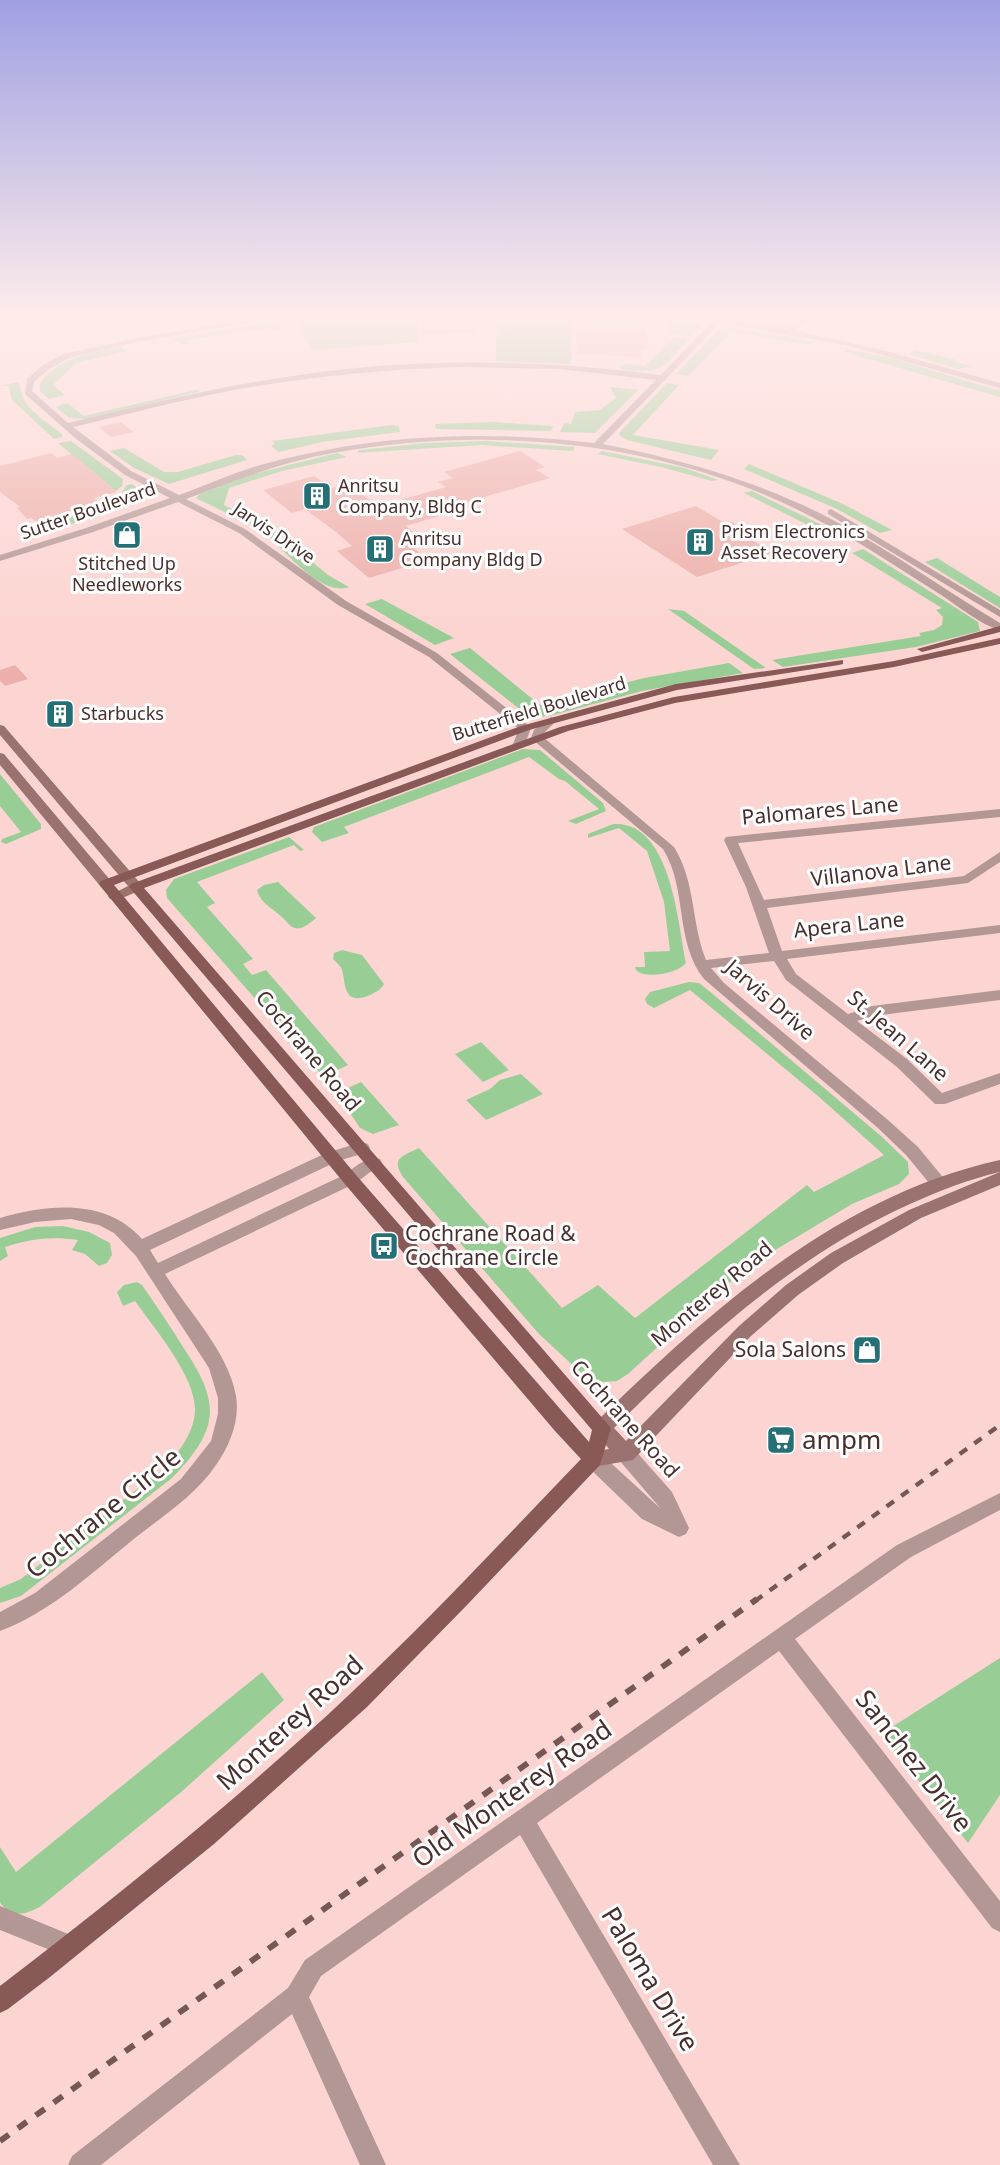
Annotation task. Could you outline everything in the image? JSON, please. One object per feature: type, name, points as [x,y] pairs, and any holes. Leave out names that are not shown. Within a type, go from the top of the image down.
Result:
[{"type":"main road","name":"Butterfield Boulevard","points":[[106,884],[551,720],[676,687],[894,655],[1000,628]]},
{"type":"main road","name":"Butterfield Boulevard","points":[[115,896],[519,744],[608,716],[674,700],[894,664],[1000,641]]},
{"type":"main road","name":"Cochrane Road","points":[[0,728],[626,1454]]},
{"type":"main road","name":"Cochrane Road","points":[[0,758],[350,1179],[561,1426],[593,1459]]},
{"type":"main road","name":"Monterey Road","points":[[0,2001],[177,1861],[326,1731],[432,1627],[593,1459],[602,1428],[694,1340],[770,1275],[844,1228],[940,1185],[1000,1166]]},
{"type":"main road","points":[[593,1459],[626,1454],[724,1351],[792,1290],[837,1258],[888,1227],[946,1199],[1000,1178]]},
{"type":"street","name":"Jarvis Drive","points":[[58,419],[128,473],[242,531],[342,603],[433,655],[525,728]]},
{"type":"street","points":[[66,426],[95,419]]},
{"type":"street","points":[[600,443],[623,419]]},
{"type":"street","name":"Sutter Boulevard","points":[[42,541],[68,532],[70,528],[268,465],[347,449],[395,442],[507,438],[600,443],[697,459],[818,505],[878,538],[1000,614]]},
{"type":"street","name":"Sutter Boulevard","points":[[600,443],[736,480],[790,502],[848,533],[1000,628]]},
{"type":"street","name":"Sutter Boulevard","points":[[3,554],[172,496]]},
{"type":"street","points":[[537,738],[538,732],[551,720]]},
{"type":"street","points":[[519,744],[525,728]]},
{"type":"street","name":"Jarvis Drive","points":[[537,738],[668,847],[674,855],[684,886],[697,955],[718,986],[897,1137],[940,1185]]},
{"type":"street","name":"Palomares Lane","points":[[779,958],[762,922],[759,905],[730,840],[1000,813]]},
{"type":"street","name":"Villanova Lane","points":[[759,905],[968,879],[1000,856]]},
{"type":"street","name":"Apera Lane","points":[[705,969],[1000,929]]},
{"type":"street","name":"Apera Lane","points":[[779,958],[1000,938]]},
{"type":"street","name":"St. Jean Lane","points":[[779,958],[791,976],[902,1063],[940,1100],[1000,1078]]},
{"type":"street","points":[[847,1019],[872,1011],[1000,995]]},
{"type":"street","points":[[139,1248],[332,1157],[362,1148]]},
{"type":"street","points":[[154,1272],[350,1179],[374,1163]]},
{"type":"street","name":"Cochrane Circle","points":[[0,1224],[36,1214],[80,1213],[122,1230],[139,1248],[216,1364],[225,1382],[229,1402],[227,1418],[218,1446],[205,1467],[189,1485],[42,1600],[0,1622]]},
{"type":"street","name":"Cochrane Road","points":[[593,1459],[649,1513],[679,1528],[665,1498],[626,1454]]},
{"type":"street","name":"Old Monterey Road","points":[[81,2165],[296,1996],[313,1968],[904,1551],[1000,1501]]},
{"type":"street","name":"Sanchez Drive","points":[[782,1638],[1000,1920]]},
{"type":"street","name":"Paloma Drive","points":[[524,1821],[727,2165]]},
{"type":"street","points":[[0,1918],[70,1946]]},
{"type":"street","points":[[296,1996],[373,2165]]},
{"type":"green space","points":[[33,419],[43,419],[63,435],[54,439]]},
{"type":"green space","points":[[573,419],[609,419],[595,433],[560,432],[564,423],[571,424]]},
{"type":"green space","points":[[632,419],[648,419],[633,435],[719,450],[711,460],[627,440],[619,433]]},
{"type":"green space","points":[[493,422],[553,426],[551,431],[436,429],[435,424]]},
{"type":"green space","points":[[392,425],[399,426],[400,432],[322,442],[279,452],[271,446],[275,444],[272,441]]},
{"type":"green space","points":[[71,441],[123,479],[122,486],[116,491],[58,443]]},
{"type":"green space","points":[[485,441],[575,447],[573,451],[481,445],[357,453],[359,450],[426,443]]},
{"type":"green space","points":[[124,448],[164,472],[178,472],[236,455],[242,455],[247,460],[169,484],[134,468],[110,451]]},
{"type":"green space","points":[[602,451],[685,468],[718,480],[712,481],[661,467],[597,454]]},
{"type":"green space","points":[[337,453],[347,457],[282,471],[229,488],[224,505],[258,521],[280,538],[272,539],[253,526],[196,498],[200,494],[249,475]]},
{"type":"green space","points":[[749,464],[843,504],[892,530],[880,533],[837,509],[744,469]]},
{"type":"green space","points":[[132,484],[146,494],[109,511],[72,524],[43,529],[36,527],[117,502],[124,497],[122,492],[127,485]]},
{"type":"green space","points":[[752,491],[836,532],[828,535],[744,493]]},
{"type":"green space","points":[[287,541],[328,575],[349,587],[330,586],[310,575],[277,545]]},
{"type":"green space","points":[[863,549],[978,622],[980,631],[916,647],[783,667],[772,660],[921,636],[919,633],[934,630],[942,625],[943,617],[936,610],[942,608],[852,553]]},
{"type":"green space","points":[[937,558],[1000,597],[1000,608],[925,562]]},
{"type":"green space","points":[[382,599],[454,638],[435,645],[365,604]]},
{"type":"green space","points":[[668,609],[684,611],[766,668],[754,669]]},
{"type":"green space","points":[[470,648],[540,705],[644,678],[729,663],[743,673],[642,691],[549,716],[535,717],[522,711],[450,654]]},
{"type":"green space","points":[[523,749],[540,750],[603,803],[606,811],[576,824],[568,821],[599,809],[565,781],[529,757],[344,827],[349,833],[322,842],[312,832],[314,827]]},
{"type":"green space","points":[[0,774],[41,824],[41,829],[6,844],[1,842],[2,839],[21,832],[0,806]]},
{"type":"green space","points":[[613,824],[632,827],[648,838],[659,856],[675,900],[686,963],[676,970],[647,975],[636,970],[635,967],[645,967],[644,952],[670,951],[664,902],[647,851],[619,828],[588,838],[588,834]]},
{"type":"green space","points":[[289,837],[304,850],[300,851],[294,845],[197,882],[215,903],[207,907],[253,959],[243,964],[252,975],[266,970],[348,1065],[327,1075],[320,1073],[167,898],[166,890],[174,879]]},
{"type":"green space","points":[[278,882],[316,918],[302,928],[293,927],[264,902],[257,890],[264,885]]},
{"type":"green space","points":[[342,950],[362,955],[384,984],[378,991],[361,998],[350,996],[341,969],[333,959],[334,953]]},
{"type":"green space","points":[[689,982],[699,983],[708,990],[881,1136],[908,1162],[909,1174],[899,1184],[852,1204],[762,1258],[722,1288],[628,1374],[617,1381],[595,1381],[579,1371],[539,1334],[403,1177],[399,1171],[398,1162],[403,1156],[419,1148],[562,1308],[598,1285],[635,1318],[807,1185],[814,1192],[884,1155],[818,1096],[690,990],[654,1008],[647,1004],[645,999],[650,992]]},
{"type":"green space","points":[[481,1042],[509,1070],[483,1082],[455,1054]]},
{"type":"green space","points":[[521,1074],[543,1094],[486,1120],[466,1100],[490,1089],[500,1080]]},
{"type":"green space","points":[[361,1082],[399,1125],[373,1134],[360,1128],[337,1093]]},
{"type":"green space","points":[[63,1226],[89,1232],[110,1243],[112,1255],[107,1263],[99,1266],[85,1254],[72,1250],[78,1240],[59,1238],[32,1240],[5,1247],[8,1256],[0,1261],[0,1238],[35,1227]]},
{"type":"green space","points":[[137,1282],[142,1285],[168,1323],[204,1384],[209,1400],[210,1415],[207,1430],[188,1461],[172,1478],[21,1596],[0,1603],[0,1588],[21,1579],[167,1466],[190,1432],[195,1409],[193,1396],[181,1367],[135,1301],[123,1306],[117,1292],[124,1285]]},
{"type":"green space","points":[[1000,1658],[1000,1795],[968,1843],[881,1734]]},
{"type":"green space","points":[[262,1672],[284,1700],[180,1793],[41,1906],[30,1912],[19,1914],[4,1907],[0,1902],[0,1847],[16,1872]]},
{"type":"building","points":[[121,422],[133,432],[111,437],[99,427]]},
{"type":"building","points":[[520,451],[545,467],[536,470],[550,478],[449,507],[456,511],[406,526],[425,541],[410,545],[429,560],[369,578],[337,551],[352,546],[336,532],[305,509],[292,513],[263,490],[314,476],[332,488],[347,484],[379,506],[446,487],[438,482],[453,478],[444,472]]},
{"type":"building","points":[[52,453],[57,458],[72,454],[117,492],[94,498],[102,505],[37,522],[32,518],[27,519],[17,508],[20,507],[0,492],[0,466]]},
{"type":"building","name":"Prism Electronics Asset Recovery","points":[[696,506],[726,524],[732,522],[747,531],[741,533],[774,553],[697,577],[622,529]]},
{"type":"building","points":[[15,665],[28,679],[5,686],[0,681],[0,670]]},
{"type":"railway","points":[[755,1601],[1000,1425]]},
{"type":"railway","points":[[0,2141],[757,1599]]},
{"type":"place","name":"Anritsu Company, Bldg C","points":[[317,496]]},
{"type":"place","name":"Stitched Up Needleworks","points":[[127,535]]},
{"type":"place","name":"Prism Electronics Asset Recovery","points":[[700,542]]},
{"type":"place","name":"Anritsu Company Bldg D","points":[[380,549]]},
{"type":"place","name":"Starbucks","points":[[60,714]]},
{"type":"place","name":"Cochrane Road & Cochrane Circle","points":[[384,1246]]},
{"type":"place","name":"Sola Salons","points":[[867,1350]]},
{"type":"place","name":"ampm","points":[[781,1440]]}]
